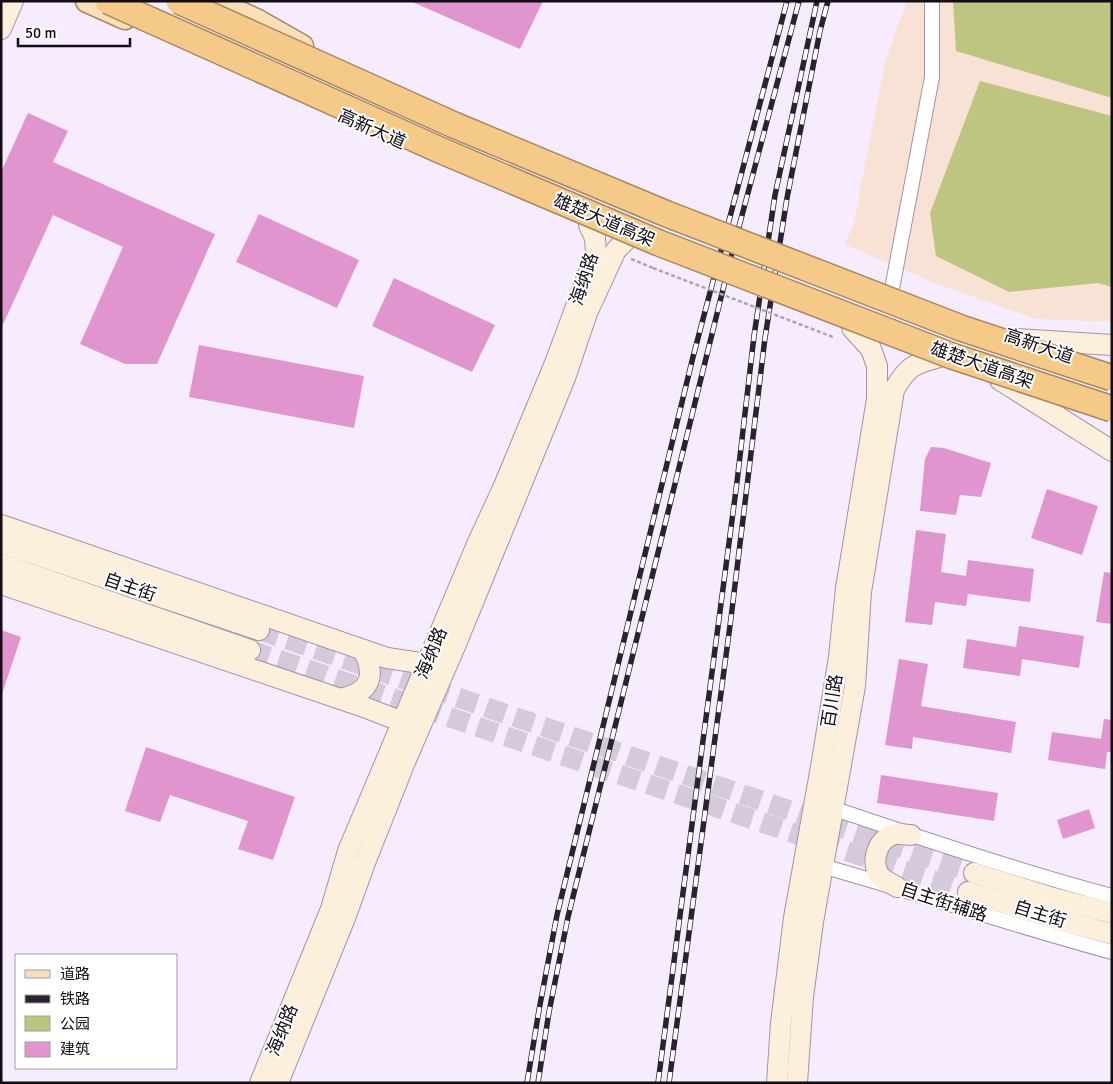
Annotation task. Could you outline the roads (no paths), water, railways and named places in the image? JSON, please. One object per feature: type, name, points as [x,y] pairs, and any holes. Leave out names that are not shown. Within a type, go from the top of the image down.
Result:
[{"type":"highway","name":"雄楚大道高架","points":[[108,1],[442,151],[659,243],[952,356],[1112,409]]},
{"type":"highway","name":"雄楚大道高架","points":[[179,1],[454,125],[666,214],[952,325],[1112,378]]},
{"type":"main road","points":[[1,29],[13,1]]},
{"type":"main road","name":"高新大道","points":[[87,1],[589,225],[625,248],[656,261]]},
{"type":"main road","points":[[214,1],[258,21],[328,60],[456,118],[674,208]]},
{"type":"main road","points":[[312,102],[296,80],[295,69],[304,62],[328,60]]},
{"type":"main road","name":"海纳路","points":[[435,668],[478,542],[503,488],[555,363],[596,253],[595,238],[589,225]]},
{"type":"main road","name":"海纳路","points":[[260,1083],[331,909],[348,851],[410,726],[565,378],[587,313],[616,250],[625,248]]},
{"type":"main road","name":"高新大道","points":[[853,278],[891,294],[1112,371]]},
{"type":"main road","points":[[841,329],[936,358],[1112,419]]},
{"type":"main road","name":"百川路","points":[[797,1083],[803,997],[813,922],[815,802],[839,657],[846,588],[878,384],[877,366],[871,349],[841,329]]},
{"type":"main road","points":[[1017,338],[1112,345]]},
{"type":"main road","name":"百川路","points":[[777,1083],[782,1014],[794,918],[834,808],[855,686],[861,592],[894,390],[904,373],[916,363],[936,358]]},
{"type":"main road","points":[[1000,380],[1112,451]]},
{"type":"main road","points":[[1,525],[362,650],[387,658],[435,668]]},
{"type":"main road","name":"自主街","points":[[1,543],[259,630]]},
{"type":"main road","name":"自主街","points":[[1,564],[250,650]]},
{"type":"main road","points":[[1,584],[340,698],[410,726]]},
{"type":"main road","points":[[340,698],[362,692],[368,682],[370,673],[369,662],[362,650]]},
{"type":"main road","name":"海纳路","points":[[278,1083],[345,918],[410,726]]},
{"type":"main road","points":[[897,887],[881,877],[876,866],[876,854],[879,846],[886,838],[895,834],[911,835]]},
{"type":"main road","name":"自主街","points":[[1112,913],[1053,898],[971,882],[1049,917],[1112,934]]},
{"type":"street","points":[[891,294],[932,77],[932,1]]},
{"type":"street","points":[[815,802],[1005,866],[1112,896]]},
{"type":"street","name":"自主街辅路","points":[[814,864],[897,887],[1045,934],[1112,952]]},
{"type":"tunnel","points":[[259,630],[974,873]]},
{"type":"tunnel","points":[[250,650],[968,892]]},
{"type":"railway","points":[[527,1083],[557,915],[693,357],[787,1]]},
{"type":"railway","points":[[538,1083],[549,1012],[568,917],[732,253],[799,1]]},
{"type":"railway","points":[[658,1083],[737,482],[754,336],[775,195],[817,1]]},
{"type":"railway","points":[[669,1083],[731,618],[765,338],[787,198],[820,31],[828,1]]}]
